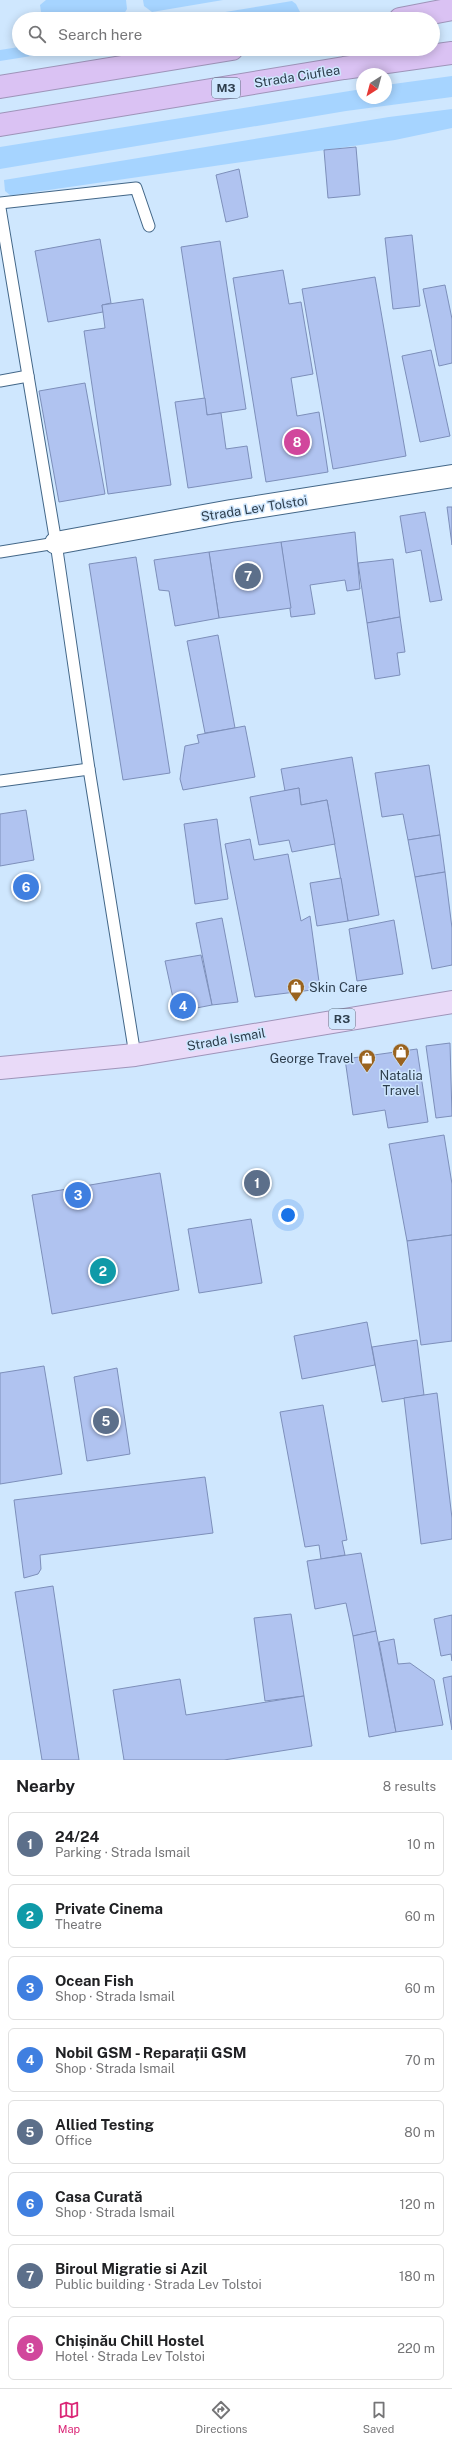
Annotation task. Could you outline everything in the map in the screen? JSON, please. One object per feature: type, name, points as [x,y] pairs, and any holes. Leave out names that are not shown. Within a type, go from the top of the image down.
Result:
[{"type":"highway","points":[[436,12],[452,9]]},
{"type":"highway","name":"Strada Ciuflea","points":[[440,55],[452,53]]},
{"type":"highway","points":[[0,87],[189,56]]},
{"type":"highway","name":"Strada Ciuflea","points":[[0,125],[344,68],[430,56]]},
{"type":"main road","name":"Strada Ismail","points":[[0,1068],[134,1055],[452,1002]]},
{"type":"street","name":"Strada Lev Tolstoi","points":[[56,543],[231,512],[452,476]]},
{"type":"lane","points":[[0,202],[136,188],[149,226]]},
{"type":"lane","points":[[0,208],[56,543],[89,769],[134,1055]]},
{"type":"lane","points":[[0,381],[28,376]]},
{"type":"lane","points":[[0,552],[56,543]]},
{"type":"lane","points":[[0,781],[89,769]]},
{"type":"shaded area","points":[[46,0],[126,0],[127,9],[125,12],[41,12],[40,5]]},
{"type":"shaded area","points":[[143,0],[223,0],[152,12],[144,6]]},
{"type":"shaded area","points":[[292,1],[296,4],[300,12],[225,12]]},
{"type":"shaded area","points":[[12,48],[12,56],[31,56],[0,61],[0,50]]},
{"type":"shaded area","points":[[452,76],[452,97],[346,111],[0,169],[0,147],[356,90],[356,104],[392,104],[392,84]]},
{"type":"shaded area","points":[[452,109],[452,128],[395,140],[14,195],[10,195],[5,191],[4,180],[389,117]]},
{"type":"building","points":[[356,147],[360,195],[328,198],[324,150]]},
{"type":"building","points":[[239,169],[248,217],[226,222],[216,175]]},
{"type":"building","points":[[412,235],[420,306],[393,309],[385,238]]},
{"type":"building","points":[[100,239],[111,303],[102,305],[103,312],[48,322],[35,251]]},
{"type":"building","points":[[220,241],[246,409],[207,415],[181,247]]},
{"type":"building","points":[[283,270],[289,304],[301,302],[313,374],[291,378],[297,416],[319,412],[328,472],[266,482],[233,278]]},
{"type":"building","points":[[375,277],[406,456],[333,469],[302,289]]},
{"type":"building","points":[[445,285],[452,319],[452,363],[439,366],[423,289]]},
{"type":"building","points":[[143,299],[171,485],[108,494],[84,331],[105,328],[102,305]]},
{"type":"building","points":[[431,350],[450,436],[420,442],[402,356]]},
{"type":"building","points":[[85,383],[105,494],[59,502],[39,391]]},
{"type":"building","points":[[205,398],[207,415],[221,413],[226,449],[247,446],[252,478],[188,488],[175,402]]},
{"type":"building","points":[[447,507],[452,507],[452,545]]},
{"type":"building","points":[[425,512],[442,600],[430,602],[421,550],[406,553],[400,516]]},
{"type":"building","points":[[355,532],[360,589],[347,591],[345,580],[310,585],[315,614],[291,617],[281,542]]},
{"type":"building","points":[[281,542],[291,608],[219,618],[209,552]]},
{"type":"building","points":[[209,552],[219,618],[175,626],[169,591],[159,590],[154,560]]},
{"type":"building","points":[[136,557],[170,773],[123,780],[89,564]]},
{"type":"building","points":[[393,559],[400,617],[367,623],[358,563]]},
{"type":"building","points":[[400,617],[405,652],[397,653],[400,675],[375,679],[367,623]]},
{"type":"building","points":[[218,635],[235,728],[205,733],[187,641]]},
{"type":"building","points":[[245,726],[255,777],[183,790],[180,779],[185,746],[199,743],[197,735]]},
{"type":"building","points":[[352,757],[379,915],[348,921],[327,800],[301,805],[299,788],[285,791],[281,769]]},
{"type":"building","points":[[429,765],[440,835],[408,840],[403,814],[382,817],[375,773]]},
{"type":"building","points":[[299,788],[301,805],[327,800],[335,844],[292,852],[289,840],[259,845],[250,797]]},
{"type":"building","points":[[26,810],[34,860],[0,866],[0,814]]},
{"type":"building","points":[[217,819],[228,899],[195,904],[184,824]]},
{"type":"building","points":[[440,835],[445,872],[415,877],[408,840]]},
{"type":"building","points":[[250,839],[254,860],[288,854],[301,921],[310,916],[320,989],[255,997],[225,844]]},
{"type":"building","points":[[445,872],[452,928],[452,965],[432,969],[415,877]]},
{"type":"building","points":[[341,878],[348,921],[317,926],[310,883]]},
{"type":"building","points":[[222,918],[238,1002],[212,1005],[196,923]]},
{"type":"building","points":[[394,920],[403,974],[357,981],[349,929]]},
{"type":"building","points":[[201,955],[212,1005],[176,1012],[165,961]]},
{"type":"building","points":[[450,1043],[452,1116],[436,1118],[426,1046]]},
{"type":"building","points":[[417,1049],[428,1122],[388,1128],[385,1110],[353,1115],[345,1059]]},
{"type":"building","points":[[444,1135],[452,1184],[452,1235],[407,1241],[389,1144]]},
{"type":"building","points":[[160,1173],[179,1290],[52,1314],[32,1195]]},
{"type":"building","points":[[251,1219],[262,1283],[199,1293],[188,1229]]},
{"type":"building","points":[[452,1235],[452,1341],[421,1345],[407,1241]]},
{"type":"building","points":[[367,1322],[375,1365],[302,1379],[294,1336]]},
{"type":"building","points":[[417,1340],[424,1395],[382,1402],[372,1347]]},
{"type":"building","points":[[44,1366],[62,1474],[0,1484],[0,1373]]},
{"type":"building","points":[[117,1368],[130,1454],[87,1461],[74,1377]]},
{"type":"building","points":[[437,1393],[452,1518],[452,1539],[421,1544],[404,1398]]},
{"type":"building","points":[[323,1405],[347,1540],[342,1541],[345,1555],[321,1559],[319,1545],[305,1547],[280,1412]]},
{"type":"building","points":[[205,1477],[213,1533],[40,1555],[41,1569],[38,1574],[24,1578],[14,1500]]},
{"type":"building","points":[[361,1553],[376,1631],[353,1636],[346,1603],[315,1609],[307,1561]]},
{"type":"building","points":[[53,1586],[79,1760],[42,1760],[15,1592]]},
{"type":"building","points":[[291,1614],[304,1696],[265,1701],[254,1618]]},
{"type":"building","points":[[452,1615],[452,1661],[451,1654],[441,1656],[434,1619]]},
{"type":"building","points":[[376,1631],[396,1732],[369,1737],[353,1636]]},
{"type":"building","points":[[394,1639],[398,1664],[410,1663],[434,1680],[443,1725],[396,1732],[379,1642]]},
{"type":"building","points":[[452,1676],[452,1730],[443,1678]]},
{"type":"building","points":[[180,1679],[186,1715],[304,1696],[312,1746],[224,1760],[124,1760],[113,1690]]},
{"type":"place","name":"Chișinău Chill Hostel","points":[[297,442]]},
{"type":"place","name":"Biroul Migratie si Azil","points":[[248,576]]},
{"type":"place","name":"Casa Curată","points":[[26,887]]},
{"type":"place","name":"Skin Care","points":[[296,1002]]},
{"type":"place","name":"Nobil GSM - Reparații GSM","points":[[183,1006]]},
{"type":"place","name":"Natalia Travel","points":[[401,1067]]},
{"type":"place","name":"George Travel","points":[[367,1073]]},
{"type":"place","name":"24/24","points":[[257,1183]]},
{"type":"place","name":"Ocean Fish","points":[[78,1195]]},
{"type":"place","name":"Private Cinema","points":[[103,1271]]},
{"type":"place","name":"Allied Testing","points":[[106,1421]]}]
